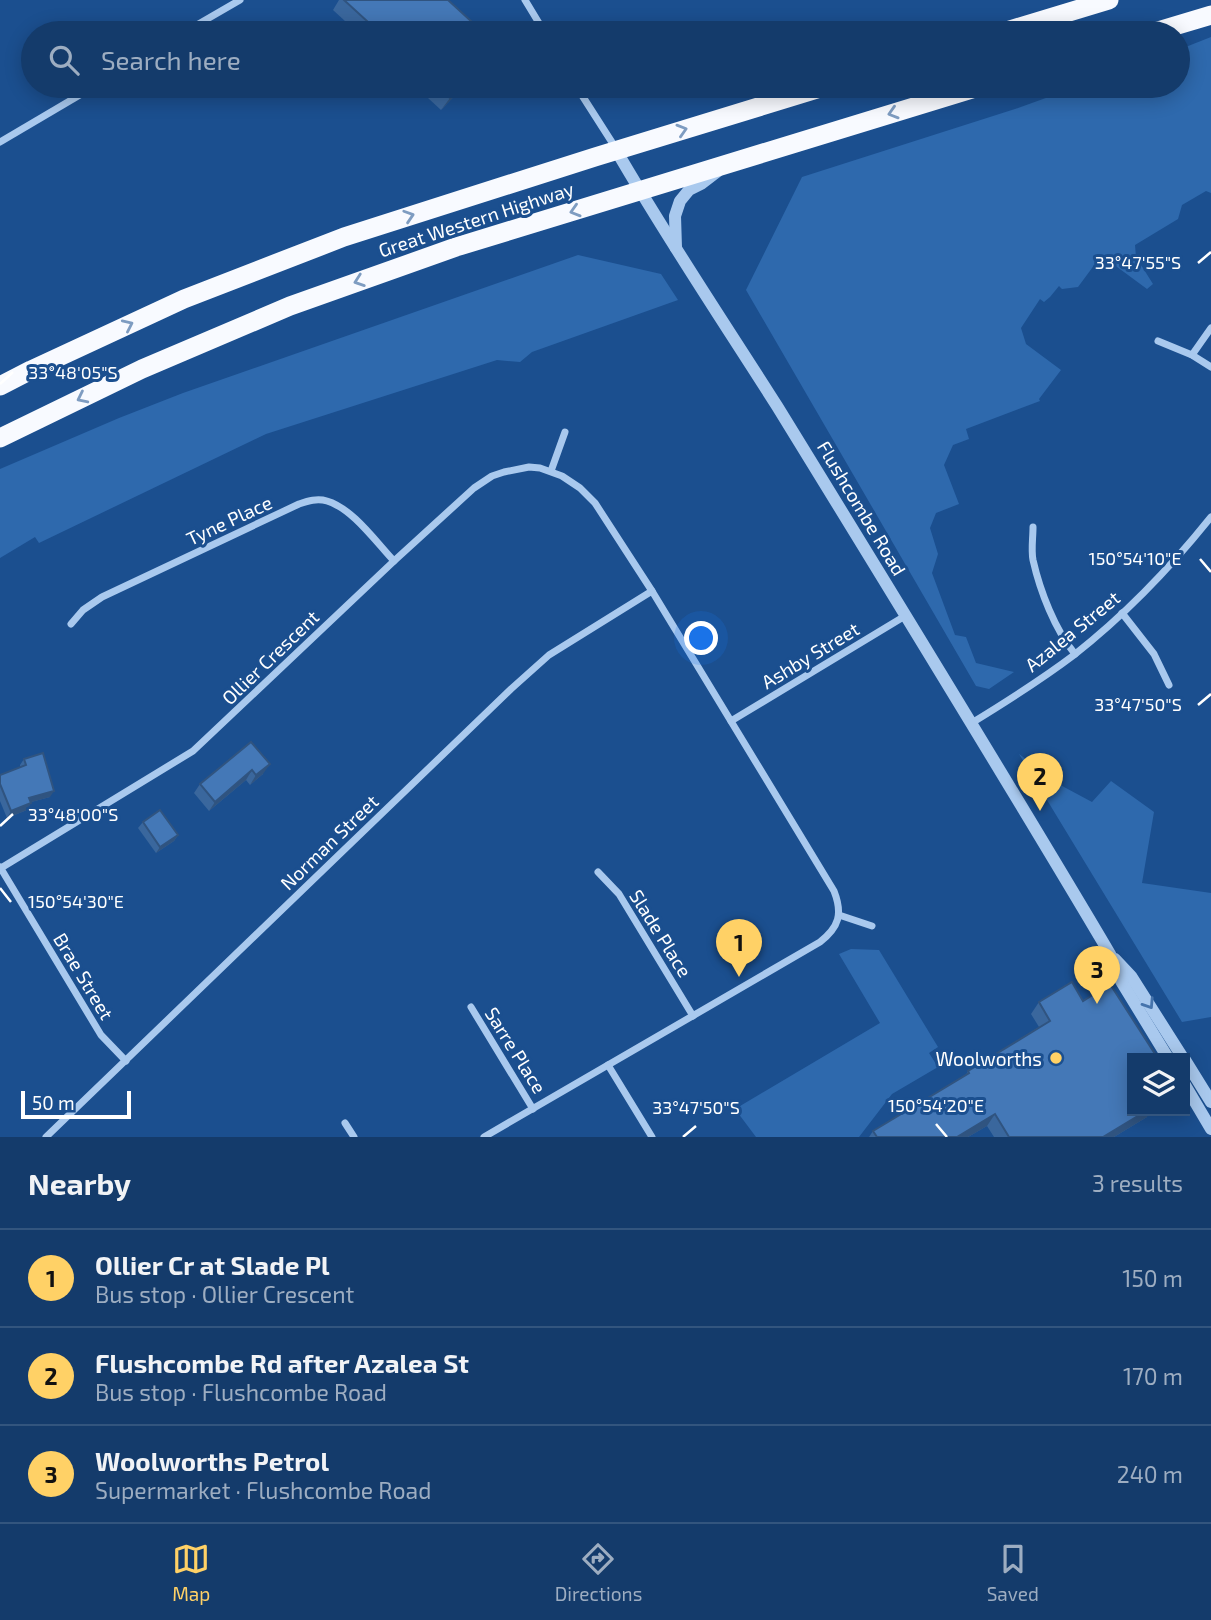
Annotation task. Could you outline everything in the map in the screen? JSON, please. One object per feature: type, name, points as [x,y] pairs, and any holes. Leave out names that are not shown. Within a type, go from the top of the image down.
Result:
[{"type":"highway","points":[[1040,21],[1109,0]]},
{"type":"highway","points":[[1190,21],[1211,15]]},
{"type":"highway","name":"Great Western Highway","points":[[0,386],[184,299],[332,242],[788,98]]},
{"type":"highway","name":"Great Western Highway","points":[[0,438],[142,369],[289,306],[456,247],[943,98]]},
{"type":"street","points":[[204,21],[240,0]]},
{"type":"street","points":[[525,0],[538,21]]},
{"type":"street","points":[[0,142],[74,98]]},
{"type":"street","name":"Flushcombe Road","points":[[584,98],[971,724],[1110,954],[1121,981],[1165,1053]]},
{"type":"street","points":[[676,248],[675,216],[680,201],[689,190],[727,164]]},
{"type":"street","points":[[1192,355],[1211,328]]},
{"type":"street","points":[[1158,341],[1192,355],[1211,368]]},
{"type":"street","points":[[484,1137],[820,942],[834,928],[839,915],[834,891],[652,591],[595,503],[572,482],[551,471],[565,432]]},
{"type":"street","name":"Ollier Crescent","points":[[0,868],[193,751],[483,481],[505,472],[529,467],[551,471]]},
{"type":"street","name":"Tyne Place","points":[[71,624],[83,610],[102,597],[310,500],[327,501],[344,509],[394,561]]},
{"type":"street","name":"Azalea Street","points":[[971,724],[1075,654],[1122,613],[1181,553],[1211,517]]},
{"type":"street","points":[[1033,527],[1032,558],[1051,616],[1075,654]]},
{"type":"street","name":"Norman Street","points":[[46,1137],[511,689],[549,655],[652,591]]},
{"type":"street","points":[[1122,613],[1154,654],[1168,685]]},
{"type":"street","name":"Ashby Street","points":[[731,721],[905,616]]},
{"type":"street","name":"Brae Street","points":[[0,868],[101,1035],[126,1061]]},
{"type":"street","name":"Slade Place","points":[[597,872],[619,894],[693,1016]]},
{"type":"street","points":[[839,915],[872,926]]},
{"type":"street","name":"Flushcombe Road","points":[[1110,954],[1131,976],[1180,1053]]},
{"type":"street","name":"Sarre Place","points":[[471,1007],[533,1109]]},
{"type":"street","points":[[608,1065],[652,1137]]},
{"type":"street","name":"Flushcombe Road","points":[[1190,1069],[1211,1102]]},
{"type":"street","points":[[1190,1093],[1211,1129]]},
{"type":"street","points":[[345,1123],[354,1137]]},
{"type":"shaded area","points":[[1211,37],[1211,193],[1206,191],[1182,205],[1178,219],[1135,245],[1136,257],[1153,284],[1147,289],[1109,261],[1098,260],[1078,287],[1062,289],[1059,286],[1044,302],[1040,299],[1021,328],[1026,344],[1061,370],[1040,401],[966,429],[969,439],[953,445],[944,465],[959,504],[936,513],[930,528],[938,554],[932,573],[955,635],[966,637],[976,663],[1014,672],[989,689],[976,686],[746,290],[802,177],[1046,98],[1190,98],[1190,45]]},
{"type":"shaded area","points":[[578,255],[661,274],[678,300],[532,352],[520,362],[497,360],[266,434],[39,543],[35,537],[0,558],[0,469],[183,393]]},
{"type":"shaded area","points":[[1019,754],[1064,787],[1092,802],[1111,781],[1154,812],[1142,883],[1211,893],[1211,1017],[1182,1022]]},
{"type":"shaded area","points":[[851,949],[879,950],[938,1047],[929,1053],[938,1067],[892,1094],[859,1137],[756,1137],[735,1109],[880,1023],[839,954]]},
{"type":"building","points":[[344,0],[448,0],[471,21],[367,21]]},
{"type":"building","points":[[251,742],[270,764],[256,775],[252,770],[215,802],[200,784]]},
{"type":"building","points":[[43,753],[54,791],[29,798],[31,803],[11,811],[0,784],[0,775],[26,765],[24,759]]},
{"type":"building","points":[[160,810],[178,835],[160,847],[143,822]]},
{"type":"building","name":"Woolworths","points":[[1072,982],[1083,1001],[1110,984],[1154,1053],[1127,1053],[1127,1116],[1138,1116],[1103,1137],[1009,1137],[995,1114],[957,1137],[877,1137],[873,1131],[1050,1021],[1039,1002]]},
{"type":"place","name":"Flushcombe Rd after Azalea St","points":[[1040,811]]},
{"type":"place","name":"Ollier Cr at Slade Pl","points":[[739,977]]},
{"type":"place","name":"Woolworths Petrol","points":[[1097,1004]]},
{"type":"place","name":"Woolworths","points":[[1056,1058]]}]
